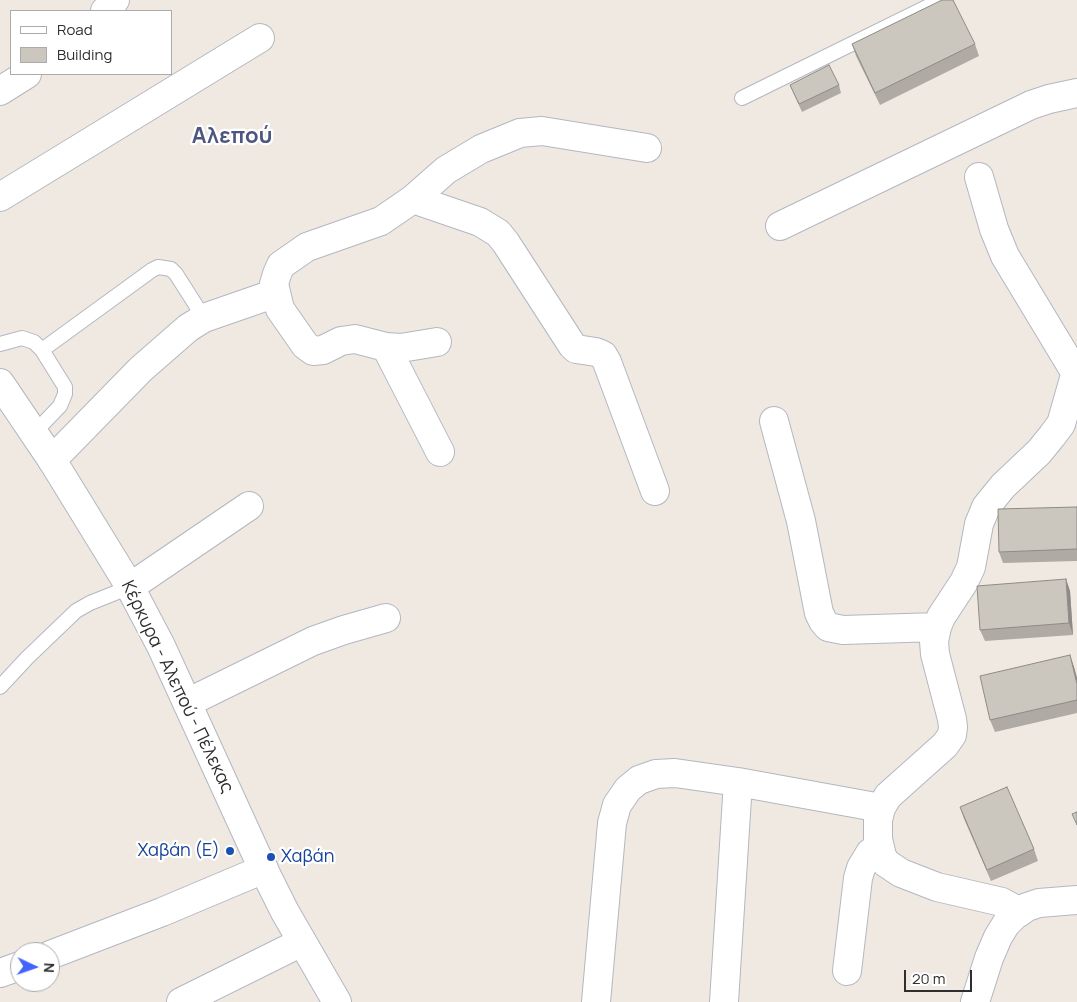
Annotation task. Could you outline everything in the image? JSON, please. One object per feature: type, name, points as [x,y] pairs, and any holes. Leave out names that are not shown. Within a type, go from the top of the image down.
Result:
[{"type":"street","points":[[106,10],[115,0]]},
{"type":"street","points":[[0,197],[260,38]]},
{"type":"street","points":[[0,91],[26,75]]},
{"type":"street","points":[[780,226],[1031,105],[1048,98],[1077,93]]},
{"type":"street","points":[[437,342],[401,348],[386,347],[348,339],[318,351],[309,349],[280,309],[274,284],[281,265],[306,247],[381,221],[413,199],[446,170],[481,150],[525,132],[542,131],[647,148]]},
{"type":"street","points":[[980,177],[994,229],[1005,256],[1076,370],[1069,424],[991,499],[979,524],[971,567],[964,582],[940,617],[934,641],[935,654],[952,720],[952,735],[945,745],[894,790],[881,808],[878,828],[879,847],[886,863],[911,879],[936,887],[994,899],[1020,912]]},
{"type":"street","points":[[413,199],[480,222],[498,233],[572,345],[576,349],[596,352],[603,356],[607,362],[655,492]]},
{"type":"street","points":[[52,460],[141,369],[188,328],[204,318],[276,293]]},
{"type":"street","points":[[386,347],[440,452]]},
{"type":"street","name":"Κέρκυρα - Αλεπού - Πέλεκας","points":[[0,383],[52,460],[130,587],[161,646],[264,869],[336,1002]]},
{"type":"street","points":[[774,421],[801,521],[819,613],[823,621],[828,627],[843,630],[937,627]]},
{"type":"street","points":[[130,587],[250,506]]},
{"type":"street","points":[[187,703],[313,641],[386,618]]},
{"type":"street","points":[[596,1002],[612,823],[617,804],[628,789],[639,780],[656,774],[675,773],[738,782],[881,808]]},
{"type":"street","points":[[724,1002],[738,782]]},
{"type":"street","points":[[848,971],[858,878],[861,868],[870,854],[879,847]]},
{"type":"street","points":[[60,951],[162,912],[264,869]]},
{"type":"street","points":[[975,1002],[989,958],[1006,924],[1027,907],[1039,903],[1077,900]]},
{"type":"street","points":[[181,1002],[302,942]]},
{"type":"lane","points":[[742,98],[941,0]]},
{"type":"lane","points":[[42,350],[158,267],[171,269],[176,274],[204,318]]},
{"type":"lane","points":[[0,344],[22,338],[34,342],[42,350],[65,387],[65,394],[60,406],[34,433]]},
{"type":"lane","points":[[0,687],[76,611],[90,603],[130,587]]},
{"type":"building","points":[[942,0],[953,0],[975,44],[875,93],[852,44]]},
{"type":"building","points":[[829,65],[839,85],[799,104],[790,85]]},
{"type":"building","points":[[1077,507],[1077,549],[999,552],[998,509]]},
{"type":"building","points":[[1066,579],[1069,623],[980,630],[977,586]]},
{"type":"building","points":[[1070,655],[1077,684],[1077,700],[990,720],[980,676]]},
{"type":"building","points":[[1007,787],[1034,849],[987,870],[960,807]]},
{"type":"building","points":[[1077,812],[1077,825],[1072,814]]},
{"type":"place","name":"Χαβάη (Ε)","points":[[230,851]]},
{"type":"place","name":"Χαβάη","points":[[271,857]]},
{"type":"district","name":"Αλεπού","points":[[232,137]]}]
